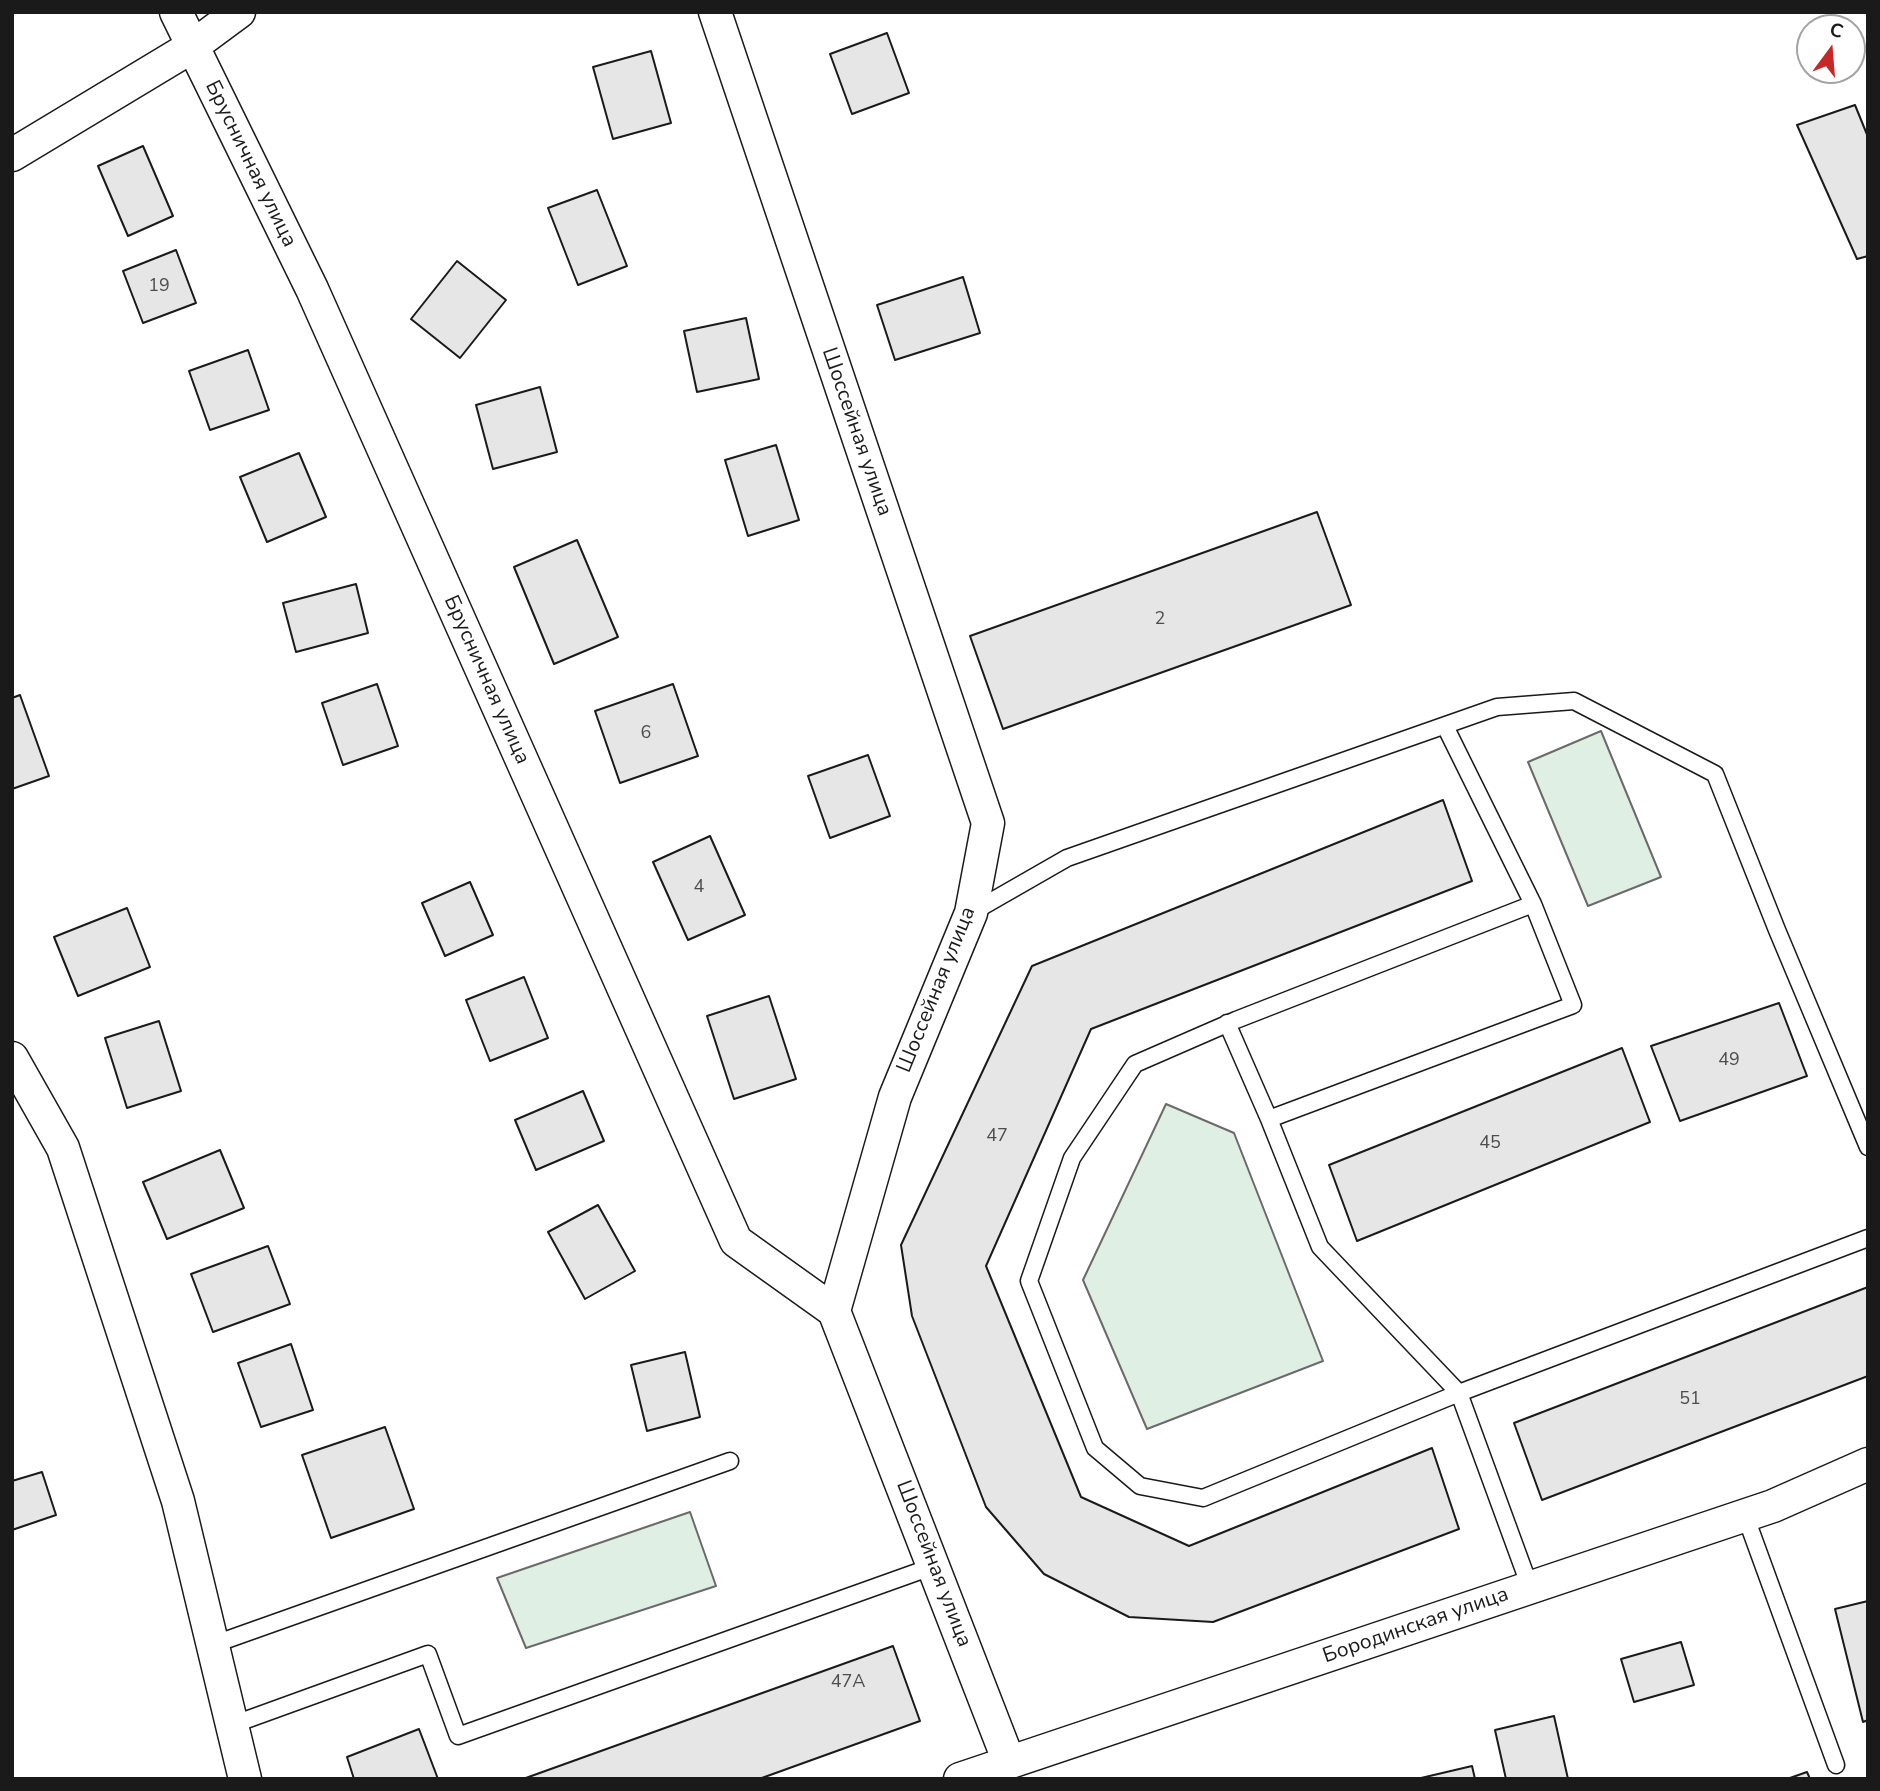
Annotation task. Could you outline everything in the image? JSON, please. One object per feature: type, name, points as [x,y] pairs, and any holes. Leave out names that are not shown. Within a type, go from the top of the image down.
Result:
[{"type":"street","name":"Брусничная улица","points":[[176,12],[312,289],[736,1241],[834,1311]]},
{"type":"street","points":[[12,155],[193,46],[239,12]]},
{"type":"street","name":"Шоссейная улица","points":[[715,12],[988,823],[971,913],[895,1097],[834,1311],[1009,1762]]},
{"type":"street","points":[[12,1058],[63,1148],[178,1501],[245,1779]]},
{"type":"street","name":"Бородинская улица","points":[[960,1779],[1773,1506],[1868,1464]]},
{"type":"lane","points":[[971,913],[1067,858],[1497,708],[1574,701],[1715,774],[1868,1147]]},
{"type":"lane","points":[[1269,1119],[1573,1005],[1533,904],[1445,726]]},
{"type":"lane","points":[[1533,904],[1227,1023],[1135,1065],[1072,1157],[1029,1281],[1095,1448],[1140,1486],[1203,1498],[1459,1393],[1868,1238]]},
{"type":"lane","points":[[1227,1023],[1320,1247],[1459,1393],[1531,1587]]},
{"type":"lane","points":[[212,1645],[730,1461]]},
{"type":"lane","points":[[1745,1515],[1836,1765]]},
{"type":"lane","points":[[232,1725],[428,1654],[458,1736],[934,1566]]},
{"type":"green space","points":[[1601,731],[1661,877],[1588,906],[1528,762]]},
{"type":"green space","points":[[1166,1104],[1234,1133],[1323,1361],[1147,1429],[1083,1280]]},
{"type":"green space","points":[[690,1512],[716,1586],[526,1648],[497,1578]]},
{"type":"building","points":[[887,33],[909,93],[852,114],[830,54]]},
{"type":"building","points":[[651,51],[671,123],[613,139],[593,67]]},
{"type":"building","points":[[1855,105],[1868,137],[1868,256],[1857,259],[1797,125]]},
{"type":"building","points":[[143,146],[173,216],[128,236],[98,166]]},
{"type":"building","points":[[597,190],[627,266],[578,285],[548,208]]},
{"type":"building","points":[[176,250],[196,303],[143,323],[123,271]]},
{"type":"building","points":[[457,261],[506,300],[460,358],[411,319]]},
{"type":"building","points":[[963,277],[980,333],[895,360],[877,305]]},
{"type":"building","points":[[746,318],[759,379],[697,392],[684,331]]},
{"type":"building","points":[[248,350],[269,410],[210,430],[189,371]]},
{"type":"building","points":[[540,387],[557,452],[493,469],[476,405]]},
{"type":"building","points":[[776,445],[799,520],[748,536],[725,460]]},
{"type":"building","points":[[299,453],[326,517],[267,542],[240,477]]},
{"type":"building","points":[[1317,512],[1351,605],[1003,729],[970,636]]},
{"type":"building","points":[[577,540],[618,637],[554,664],[514,567]]},
{"type":"building","points":[[356,584],[368,633],[296,652],[283,603]]},
{"type":"building","points":[[377,684],[398,746],[343,765],[322,703]]},
{"type":"building","points":[[673,684],[698,756],[620,783],[595,711]]},
{"type":"building","points":[[20,695],[49,776],[12,789],[12,698]]},
{"type":"building","points":[[868,755],[890,816],[830,838],[808,776]]},
{"type":"building","points":[[1443,800],[1472,881],[1091,1029],[986,1266],[1081,1497],[1189,1546],[1432,1448],[1459,1529],[1213,1622],[1129,1617],[1044,1574],[986,1507],[912,1316],[901,1245],[1032,966]]},
{"type":"building","points":[[710,836],[745,915],[688,940],[653,862]]},
{"type":"building","points":[[470,882],[493,935],[445,956],[422,903]]},
{"type":"building","points":[[127,908],[150,967],[78,996],[54,937]]},
{"type":"building","points":[[524,977],[548,1038],[490,1061],[466,1000]]},
{"type":"building","points":[[769,996],[796,1079],[734,1099],[707,1016]]},
{"type":"building","points":[[1779,1003],[1807,1076],[1680,1121],[1651,1046]]},
{"type":"building","points":[[159,1021],[181,1091],[127,1108],[105,1038]]},
{"type":"building","points":[[1622,1048],[1650,1122],[1357,1241],[1329,1165]]},
{"type":"building","points":[[583,1091],[604,1141],[536,1170],[515,1120]]},
{"type":"building","points":[[220,1150],[244,1208],[167,1239],[143,1182]]},
{"type":"building","points":[[598,1205],[635,1271],[585,1299],[548,1232]]},
{"type":"building","points":[[268,1246],[290,1304],[213,1332],[191,1274]]},
{"type":"building","points":[[1868,1287],[1868,1376],[1542,1500],[1514,1423]]},
{"type":"building","points":[[291,1344],[313,1410],[261,1427],[238,1363]]},
{"type":"building","points":[[685,1352],[700,1417],[647,1431],[631,1365]]},
{"type":"building","points":[[385,1427],[414,1509],[331,1538],[302,1455]]},
{"type":"building","points":[[42,1472],[56,1515],[12,1530],[12,1481]]},
{"type":"building","points":[[1868,1601],[1868,1720],[1863,1722],[1835,1609]]},
{"type":"building","points":[[1681,1642],[1694,1685],[1634,1702],[1621,1659]]},
{"type":"building","points":[[893,1646],[920,1721],[759,1779],[523,1779]]},
{"type":"building","points":[[1554,1716],[1568,1779],[1506,1779],[1495,1730]]},
{"type":"building","points":[[419,1729],[438,1779],[354,1779],[347,1757]]},
{"type":"building","points":[[1472,1766],[1475,1779],[1421,1779],[1421,1778]]},
{"type":"building","points":[[1807,1772],[1810,1779],[1787,1779]]}]
